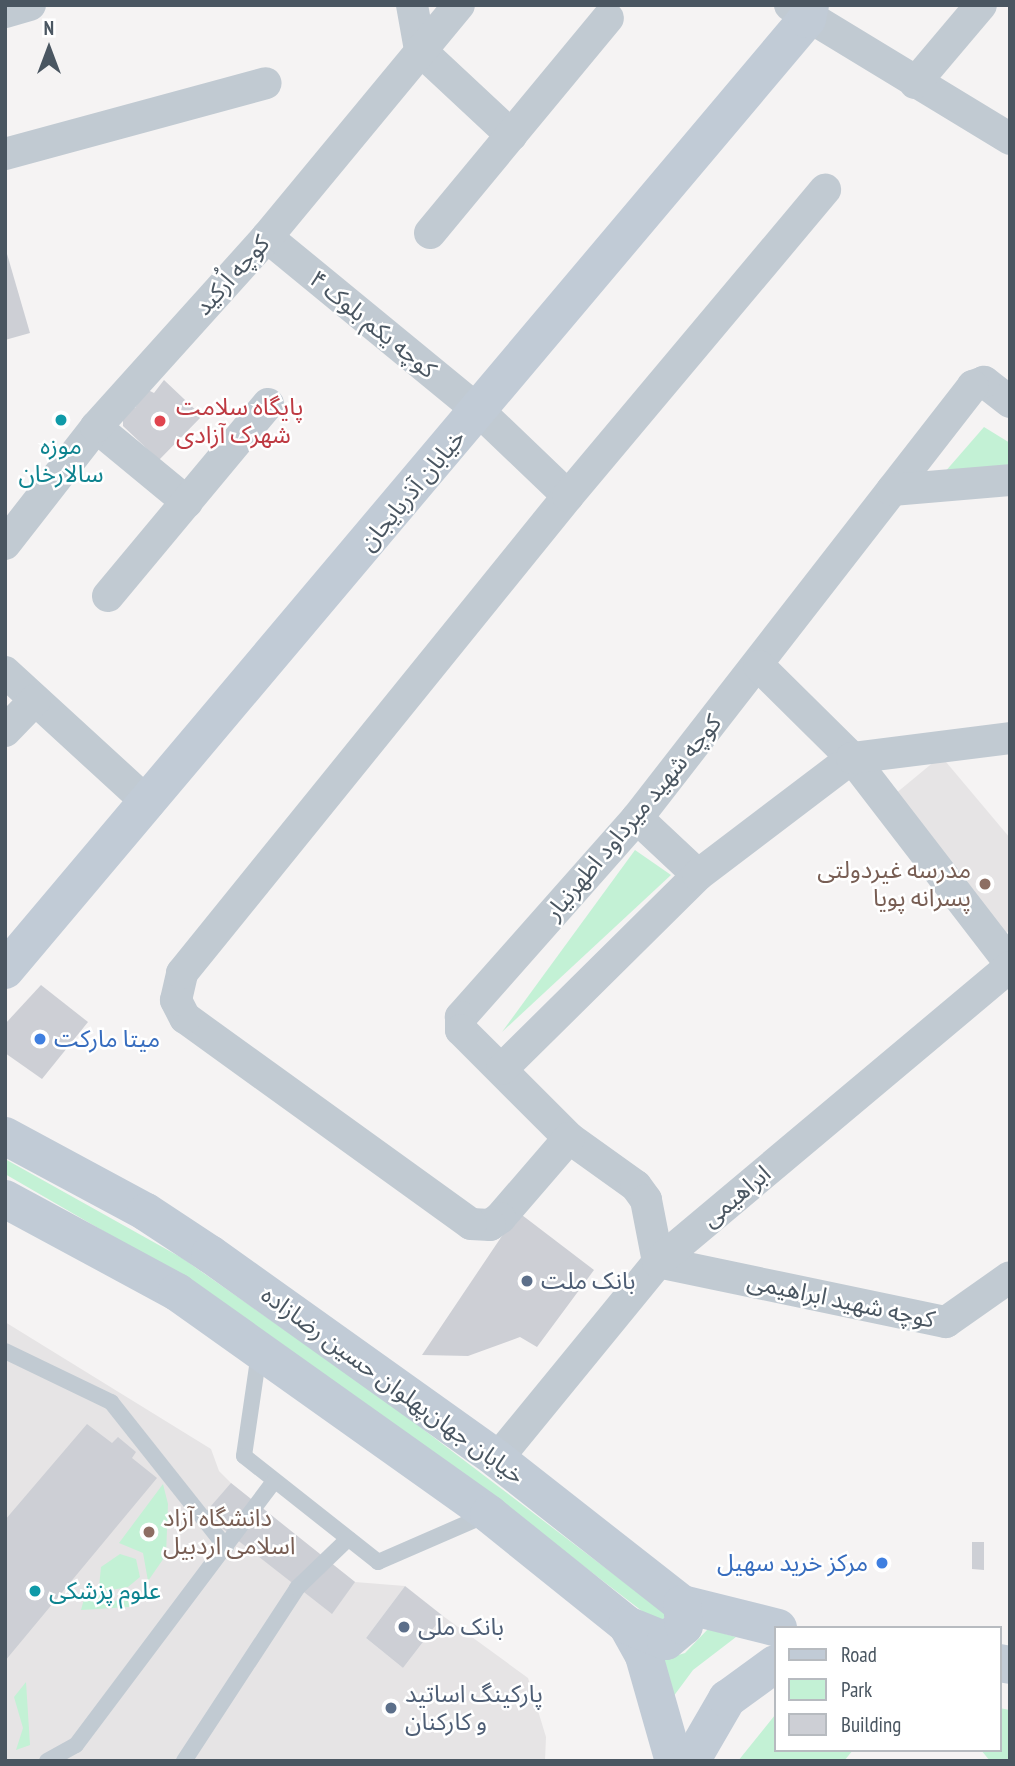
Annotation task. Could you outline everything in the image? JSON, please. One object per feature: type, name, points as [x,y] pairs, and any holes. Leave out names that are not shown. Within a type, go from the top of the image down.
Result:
[{"type":"main road","name":"خیابان آذربایجان","points":[[5,970],[149,804],[479,411],[802,10]]},
{"type":"main road","name":"خیابان جهان‌پهلوان حسین رضا‌زاده","points":[[5,1136],[168,1226],[496,1459],[682,1604],[774,1627]]},
{"type":"main road","name":"خیابان جهان‌پهلوان حسین رضا‌زاده","points":[[5,1199],[123,1259],[489,1514],[627,1625],[644,1656],[674,1761]]},
{"type":"main road","points":[[627,1625],[666,1641],[684,1626],[682,1604]]},
{"type":"main road","points":[[691,1761],[727,1699],[774,1665]]},
{"type":"street","points":[[5,12],[30,5]]},
{"type":"street","points":[[412,5],[420,50],[511,135]]},
{"type":"street","name":"کوچه اُرکید","points":[[5,544],[96,427],[267,237],[458,5]]},
{"type":"street","points":[[915,83],[981,5]]},
{"type":"street","points":[[802,10],[915,83],[1010,139]]},
{"type":"street","points":[[430,233],[608,18]]},
{"type":"street","points":[[5,154],[266,83]]},
{"type":"street","points":[[569,1138],[500,1218],[489,1226],[471,1224],[185,1018],[176,1000],[182,973],[568,496],[825,190]]},
{"type":"street","name":"کوچه یکم بلوک ۴","points":[[267,237],[479,411],[568,496]]},
{"type":"street","name":"کوچه شهید میرداود اطهرنیار","points":[[659,1262],[646,1200],[636,1186],[569,1138],[502,1069],[463,1037],[461,1017],[637,818],[759,666],[973,386],[984,382],[1010,402]]},
{"type":"street","points":[[108,596],[268,404]]},
{"type":"street","points":[[96,427],[187,502]]},
{"type":"street","points":[[892,490],[1010,480]]},
{"type":"street","points":[[759,666],[852,758],[1010,965]]},
{"type":"street","points":[[5,672],[149,804]]},
{"type":"street","points":[[5,731],[36,699]]},
{"type":"street","points":[[502,1069],[698,875],[852,758],[1010,738]]},
{"type":"street","points":[[637,818],[698,875]]},
{"type":"street","name":"ابراهیمی","points":[[496,1459],[659,1262],[1010,965]]},
{"type":"street","name":"کوچه شهید ابراهیمی","points":[[659,1262],[946,1322],[1010,1277]]},
{"type":"lane","points":[[5,1351],[111,1402],[226,1546]]},
{"type":"lane","points":[[259,1353],[244,1456],[378,1562],[489,1514]]},
{"type":"lane","points":[[47,1761],[76,1745],[274,1481]]},
{"type":"lane","points":[[184,1761],[297,1588],[348,1539]]},
{"type":"shaded area","name":"مدرسه غیردولتی پسرانه پویا","points":[[941,756],[1010,838],[1010,930],[1003,935],[889,799]]},
{"type":"shaded area","name":"دانشگاه آزاد اسلامی اردبیل","points":[[5,1322],[211,1449],[219,1471],[231,1483],[355,1582],[405,1586],[366,1638],[403,1668],[443,1616],[528,1678],[546,1737],[545,1761],[5,1761]]},
{"type":"green space","points":[[984,427],[1010,443],[1010,467],[944,473]]},
{"type":"green space","points":[[635,850],[671,875],[502,1032]]},
{"type":"green space","points":[[5,1159],[182,1258],[382,1398],[666,1614],[660,1625],[529,1524],[167,1268],[5,1174]]},
{"type":"green space","points":[[163,1484],[168,1504],[166,1555],[148,1581],[143,1553],[119,1543]]},
{"type":"green space","points":[[120,1554],[136,1559],[140,1577],[128,1587],[106,1591],[99,1587],[101,1567]]},
{"type":"green space","points":[[139,1591],[129,1607],[81,1610],[84,1599],[95,1592],[110,1603]]},
{"type":"green space","points":[[708,1629],[736,1637],[693,1670],[673,1697],[662,1660],[685,1653]]},
{"type":"green space","points":[[26,1682],[30,1745],[16,1750],[23,1728],[14,1697]]},
{"type":"green space","points":[[1001,1708],[1010,1710],[1010,1761],[990,1761],[983,1752],[1001,1752]]},
{"type":"green space","points":[[774,1716],[774,1752],[851,1752],[844,1761],[738,1761]]},
{"type":"building","points":[[5,247],[30,333],[5,340]]},
{"type":"building","name":"پایگاه سلامت شهرک آزادی","points":[[164,380],[202,416],[159,460],[123,426],[123,407],[135,408],[146,389],[154,393]]},
{"type":"building","name":"میتا مارکت","points":[[41,985],[88,1022],[42,1079],[5,1053],[5,1024]]},
{"type":"building","name":"بانک ملت","points":[[518,1212],[594,1270],[537,1347],[520,1337],[468,1356],[422,1355]]},
{"type":"building","name":"علوم پزشکی","points":[[87,1424],[112,1443],[118,1437],[136,1452],[132,1458],[157,1478],[5,1661],[5,1520]]},
{"type":"building","points":[[231,1483],[355,1582],[332,1614],[204,1514]]},
{"type":"building","points":[[972,1542],[984,1542],[984,1570],[972,1569]]},
{"type":"building","name":"بانک ملی","points":[[405,1586],[443,1616],[403,1668],[366,1638]]},
{"type":"place","name":"موزه سالارخان","points":[[61,420]]},
{"type":"place","name":"پایگاه سلامت شهرک آزادی","points":[[160,421]]},
{"type":"place","name":"مدرسه غیردولتی پسرانه پویا","points":[[985,884]]},
{"type":"place","name":"میتا مارکت","points":[[40,1039]]},
{"type":"place","name":"بانک ملت","points":[[527,1281]]},
{"type":"place","name":"دانشگاه آزاد اسلامی اردبیل","points":[[149,1532]]},
{"type":"place","name":"مرکز خرید سهیل","points":[[882,1563]]},
{"type":"place","name":"علوم پزشکی","points":[[35,1591]]},
{"type":"place","name":"بانک ملی","points":[[404,1627]]},
{"type":"place","name":"پارکینگ اساتید و کارکنان","points":[[391,1708]]}]
